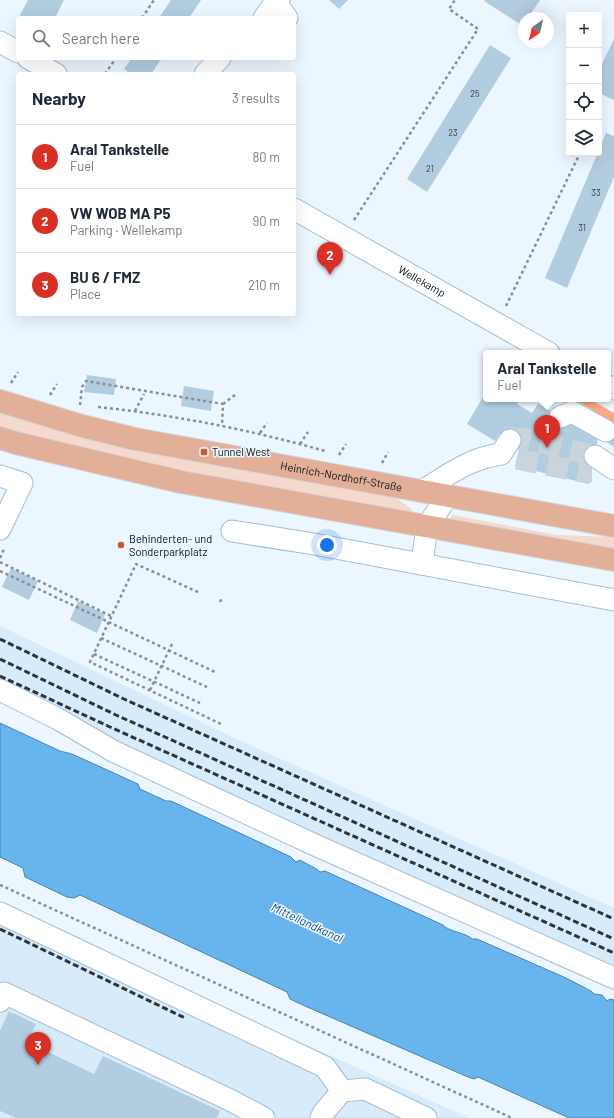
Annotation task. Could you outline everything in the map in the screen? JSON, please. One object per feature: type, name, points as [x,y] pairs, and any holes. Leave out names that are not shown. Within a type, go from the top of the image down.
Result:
[{"type":"main road","name":"Heinrich-Nordhoff-Straße","points":[[5,389],[82,426],[135,439],[614,526]]},
{"type":"main road","points":[[0,438],[181,482],[614,560]]},
{"type":"street","points":[[0,42],[16,51]]},
{"type":"street","points":[[32,60],[52,72]]},
{"type":"street","points":[[207,72],[218,60]]},
{"type":"street","name":"Wellekamp","points":[[296,210],[545,350]]},
{"type":"street","points":[[560,417],[572,412],[606,431]]},
{"type":"street","points":[[422,491],[458,468],[483,456],[509,451]]},
{"type":"street","points":[[593,464],[614,470]]},
{"type":"street","points":[[0,476],[22,483],[0,529]]},
{"type":"street","points":[[422,564],[427,526],[448,496]]},
{"type":"street","points":[[232,531],[422,564],[614,600]]},
{"type":"street","points":[[0,690],[58,719],[113,751],[315,845],[614,978]]},
{"type":"street","points":[[0,913],[325,1067],[342,1091]]},
{"type":"street","points":[[0,1001],[4,993],[230,1100],[264,1118]]},
{"type":"street","points":[[321,1118],[324,1112],[342,1091],[365,1089],[426,1118]]},
{"type":"path","points":[[143,16],[154,0]]},
{"type":"path","points":[[342,237],[478,29],[449,9],[455,0]]},
{"type":"path","points":[[106,72],[115,60]]},
{"type":"path","points":[[497,324],[579,156]]},
{"type":"path","points":[[5,389],[18,372]]},
{"type":"path","points":[[80,405],[82,387],[86,381],[223,404],[235,395]]},
{"type":"path","points":[[50,396],[57,384]]},
{"type":"path","points":[[5,389],[17,386]]},
{"type":"path","points":[[43,394],[56,398]]},
{"type":"path","points":[[134,411],[144,394]]},
{"type":"path","points":[[74,404],[88,406]]},
{"type":"path","points":[[222,426],[223,404]]},
{"type":"path","points":[[96,407],[134,411],[260,433],[326,451]]},
{"type":"path","points":[[260,433],[267,423]]},
{"type":"path","points":[[300,444],[308,432]]},
{"type":"path","points":[[339,455],[346,444]]},
{"type":"path","points":[[382,464],[388,452]]},
{"type":"path","points":[[333,453],[346,456]]},
{"type":"path","points":[[374,462],[389,465]]},
{"type":"path","points":[[0,562],[111,616]]},
{"type":"path","points":[[198,592],[190,586],[154,570],[136,564],[90,662],[221,724]]},
{"type":"path","points":[[0,571],[215,672]]},
{"type":"path","points":[[220,602],[222,598]]},
{"type":"path","points":[[101,638],[207,688]]},
{"type":"path","points":[[150,690],[173,642]]},
{"type":"path","points":[[94,654],[200,703]]},
{"type":"path","points":[[0,885],[512,1118]]},
{"type":"shaded area","points":[[579,402],[594,402],[614,413],[614,423]]},
{"type":"shaded area","points":[[0,413],[77,435],[187,460],[393,496],[412,509],[411,513],[183,472],[74,448],[0,427]]},
{"type":"shaded area","points":[[452,515],[557,535],[614,537],[614,549],[451,520]]},
{"type":"shaded area","points":[[0,626],[243,742],[614,908],[614,967],[255,807],[0,686]]},
{"type":"shaded area","points":[[0,902],[217,1005],[469,1118],[0,1118]]},
{"type":"water","name":"Mittellandkanal","points":[[0,723],[60,751],[72,754],[138,784],[140,789],[166,801],[171,801],[291,857],[296,862],[300,860],[320,872],[325,871],[449,929],[466,935],[472,939],[477,939],[566,978],[594,994],[602,995],[607,1001],[610,999],[614,1000],[614,1118],[569,1118],[478,1077],[474,1079],[468,1077],[290,999],[287,992],[80,895],[74,898],[67,897],[25,877],[23,868],[0,857]]},
{"type":"building","points":[[28,0],[64,0],[56,16],[20,16]]},
{"type":"building","points":[[171,0],[201,0],[190,16],[160,16]]},
{"type":"building","points":[[329,0],[348,0],[339,9]]},
{"type":"building","points":[[540,0],[532,12],[518,12],[518,23],[484,1]]},
{"type":"building","points":[[614,39],[614,100],[602,94],[602,64]]},
{"type":"building","points":[[490,45],[511,58],[427,192],[407,179]]},
{"type":"building","points":[[131,60],[161,60],[152,72],[128,72],[124,69]]},
{"type":"building","points":[[606,133],[614,136],[614,177],[567,288],[545,278],[596,156],[602,156],[602,143]]},
{"type":"building","points":[[87,375],[116,379],[114,395],[84,392]]},
{"type":"building","points":[[184,386],[214,391],[211,411],[181,406]]},
{"type":"building","points":[[483,397],[483,402],[518,402],[517,404],[532,413],[538,404],[598,438],[589,484],[515,466],[520,446],[500,434],[495,441],[467,424]]},
{"type":"building","points":[[614,427],[614,447],[601,438]]},
{"type":"building","points":[[11,568],[38,581],[29,600],[2,587]]},
{"type":"building","points":[[78,601],[105,614],[97,633],[70,620]]},
{"type":"building","points":[[9,1011],[36,1024],[27,1042],[94,1074],[103,1056],[220,1111],[217,1118],[16,1118],[0,1111],[0,1031]]},
{"type":"tunnel","points":[[510,440],[523,438],[595,456]]},
{"type":"tunnel","points":[[517,459],[582,472],[592,472]]},
{"type":"railway","points":[[0,639],[124,699],[614,919]]},
{"type":"railway","points":[[0,659],[116,715],[614,939]]},
{"type":"railway","points":[[0,676],[110,727],[614,953]]},
{"type":"railway","points":[[0,929],[185,1018]]},
{"type":"place","name":"VW WOB MA P5","points":[[330,275]]},
{"type":"place","name":"Aral Tankstelle","points":[[547,448]]},
{"type":"place","name":"Tunnel West","points":[[204,452]]},
{"type":"place","name":"Behinderten- und Sonderparkplatz","points":[[121,545]]},
{"type":"place","name":"BU 6 / FMZ","points":[[38,1065]]}]
